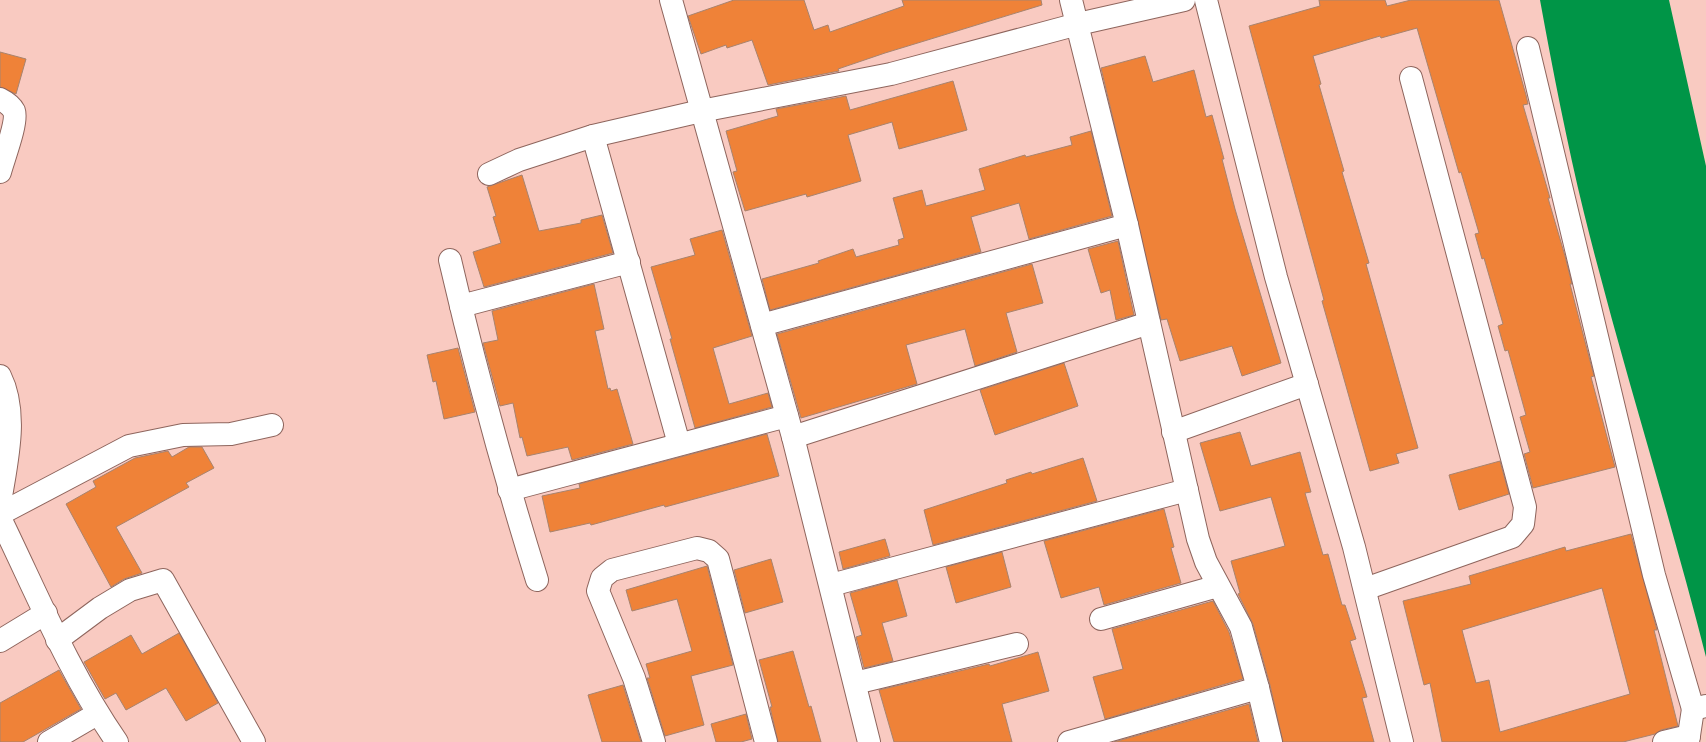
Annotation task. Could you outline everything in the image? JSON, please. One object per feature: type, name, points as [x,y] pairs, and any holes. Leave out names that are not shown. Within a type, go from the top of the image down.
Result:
[{"type":"street","points":[[671,0],[793,438],[831,585],[869,742]]},
{"type":"street","points":[[1071,0],[1127,225],[1198,539],[1206,562],[1240,627],[1258,688],[1271,742]]},
{"type":"street","points":[[489,174],[519,160],[594,136],[702,111],[891,74],[1078,24],[1184,0]]},
{"type":"street","points":[[1206,0],[1276,277],[1365,589],[1402,742]]},
{"type":"street","points":[[1528,48],[1654,575],[1700,707],[1689,739],[1664,742]]},
{"type":"street","points":[[1365,589],[1512,537],[1523,524],[1525,507],[1412,78]]},
{"type":"street","points":[[0,99],[8,103],[14,112],[14,117],[0,172]]},
{"type":"street","points":[[594,136],[679,444]]},
{"type":"street","points":[[762,325],[1127,225]]},
{"type":"street","points":[[450,260],[471,350],[509,490],[537,580]]},
{"type":"street","points":[[461,306],[629,262]]},
{"type":"street","points":[[793,438],[1149,323]]},
{"type":"street","points":[[0,376],[10,402],[8,445],[0,504]]},
{"type":"street","points":[[1173,432],[1306,384]]},
{"type":"street","points":[[509,490],[787,416]]},
{"type":"street","points":[[0,514],[129,446],[183,436],[231,434],[272,425]]},
{"type":"street","points":[[831,585],[1187,490]]},
{"type":"street","points":[[0,518],[46,613],[57,640],[97,714],[117,742]]},
{"type":"street","points":[[654,742],[634,678],[598,591],[602,578],[612,570],[697,548],[709,551],[718,559],[766,742]]},
{"type":"street","points":[[57,640],[100,608],[130,590],[163,580],[254,742]]},
{"type":"street","points":[[1101,619],[1218,586]]},
{"type":"street","points":[[0,640],[46,613]]},
{"type":"street","points":[[855,683],[1017,644]]},
{"type":"street","points":[[1069,742],[1258,688]]},
{"type":"street","points":[[49,742],[97,714]]},
{"type":"shaded area","points":[[1540,0],[1669,0],[1706,166],[1706,657],[1598,269],[1560,107]]},
{"type":"building","points":[[734,0],[804,0],[814,30],[828,25],[830,32],[904,6],[902,0],[1041,0],[1042,5],[885,53],[838,69],[839,71],[768,85],[752,40],[727,48],[726,45],[701,54],[688,16]]},
{"type":"building","points":[[1319,0],[1385,0],[1387,6],[1411,0],[1499,0],[1526,95],[1528,104],[1523,105],[1565,256],[1572,284],[1570,284],[1594,376],[1591,377],[1615,467],[1533,488],[1524,454],[1530,452],[1520,417],[1526,415],[1508,350],[1505,351],[1498,326],[1503,324],[1484,258],[1482,259],[1475,234],[1479,233],[1461,172],[1459,173],[1417,28],[1381,38],[1380,36],[1313,56],[1321,84],[1319,85],[1344,171],[1342,172],[1369,263],[1366,264],[1418,448],[1396,454],[1399,463],[1370,471],[1322,301],[1324,300],[1249,26],[1320,6]]},
{"type":"building","points":[[0,52],[26,59],[16,94],[0,87]]},
{"type":"building","points":[[1145,56],[1153,82],[1194,70],[1206,117],[1212,115],[1235,209],[1281,363],[1242,376],[1232,346],[1180,361],[1167,319],[1161,320],[1101,68]]},
{"type":"building","points":[[953,81],[967,130],[899,149],[892,122],[848,135],[861,181],[807,197],[806,194],[745,211],[733,172],[737,171],[726,131],[778,116],[776,109],[846,96],[850,110]]},
{"type":"building","points":[[1091,131],[1112,216],[1029,239],[1019,203],[971,217],[981,252],[770,310],[762,279],[819,263],[818,261],[853,249],[856,257],[899,245],[898,240],[904,238],[893,198],[922,190],[926,206],[985,190],[979,169],[1025,155],[1026,157],[1072,145],[1070,137]]},
{"type":"building","points":[[522,175],[539,231],[581,223],[581,220],[602,215],[613,253],[484,287],[473,252],[501,243],[493,217],[496,216],[487,187]]},
{"type":"building","points":[[722,230],[752,336],[713,348],[729,404],[768,393],[772,407],[695,428],[670,339],[672,339],[651,267],[695,255],[690,239]]},
{"type":"building","points":[[1118,241],[1134,315],[1116,320],[1110,290],[1101,293],[1088,249]]},
{"type":"building","points":[[1032,264],[1043,303],[1006,313],[1017,352],[975,366],[965,329],[906,345],[917,384],[801,418],[777,334]]},
{"type":"building","points":[[594,284],[604,329],[595,331],[608,389],[610,388],[611,391],[617,389],[633,444],[572,460],[568,447],[527,456],[522,437],[520,438],[513,403],[500,406],[483,343],[498,340],[492,311]]},
{"type":"building","points":[[458,348],[475,412],[444,419],[436,381],[433,382],[427,355]]},
{"type":"building","points":[[1064,363],[1078,406],[995,435],[980,390]]},
{"type":"building","points":[[1240,432],[1251,466],[1300,452],[1311,492],[1305,493],[1323,555],[1328,554],[1342,605],[1345,605],[1356,639],[1350,641],[1367,697],[1362,698],[1374,742],[1283,742],[1270,685],[1253,624],[1238,594],[1240,593],[1231,561],[1285,546],[1271,497],[1220,511],[1200,443]]},
{"type":"building","points":[[767,434],[779,476],[665,507],[664,505],[591,525],[590,523],[550,532],[542,496],[580,488],[579,484]]},
{"type":"building","points":[[189,447],[202,447],[214,468],[186,483],[189,487],[116,527],[142,573],[124,579],[111,587],[66,504],[96,487],[93,481],[135,458],[168,451],[172,457]]},
{"type":"building","points":[[1083,458],[1097,501],[933,545],[924,510],[1007,483],[1006,480],[1031,472],[1032,474]]},
{"type":"building","points":[[1500,461],[1509,494],[1459,510],[1449,475]]},
{"type":"building","points":[[1164,509],[1174,547],[1171,548],[1181,583],[1104,605],[1099,587],[1061,598],[1044,541]]},
{"type":"building","points":[[1631,534],[1657,630],[1654,630],[1678,726],[1661,730],[1655,734],[1623,742],[1442,742],[1430,683],[1424,685],[1403,601],[1471,584],[1469,576],[1565,547],[1566,551]],"holes":[[[1602,588],[1630,694],[1500,732],[1489,680],[1476,683],[1462,630]]]},
{"type":"building","points":[[885,539],[890,556],[843,569],[839,552]]},
{"type":"building","points":[[1002,552],[1011,587],[956,603],[946,567]]},
{"type":"building","points":[[771,559],[783,602],[745,613],[734,570]]},
{"type":"building","points":[[707,566],[733,665],[691,676],[704,725],[665,736],[647,678],[650,678],[646,664],[692,651],[677,599],[632,611],[626,590]]},
{"type":"building","points":[[897,580],[907,616],[882,623],[893,661],[864,668],[856,637],[862,635],[850,593]]},
{"type":"building","points":[[1213,601],[1229,632],[1243,679],[1105,719],[1093,677],[1123,669],[1112,629]]},
{"type":"building","points":[[179,633],[218,703],[186,721],[166,688],[126,710],[116,693],[105,699],[84,662],[131,635],[142,654]]},
{"type":"building","points":[[793,651],[821,742],[778,742],[770,707],[772,707],[759,660]]},
{"type":"building","points":[[1038,652],[1049,691],[1002,704],[1012,742],[894,742],[879,690],[989,664],[990,666]]},
{"type":"building","points":[[59,670],[81,709],[23,742],[0,742],[0,703]]},
{"type":"building","points":[[623,685],[641,742],[602,742],[588,695]]},
{"type":"building","points":[[1249,704],[1258,742],[1114,742]]},
{"type":"building","points":[[746,714],[752,739],[741,742],[716,742],[711,724]]}]
